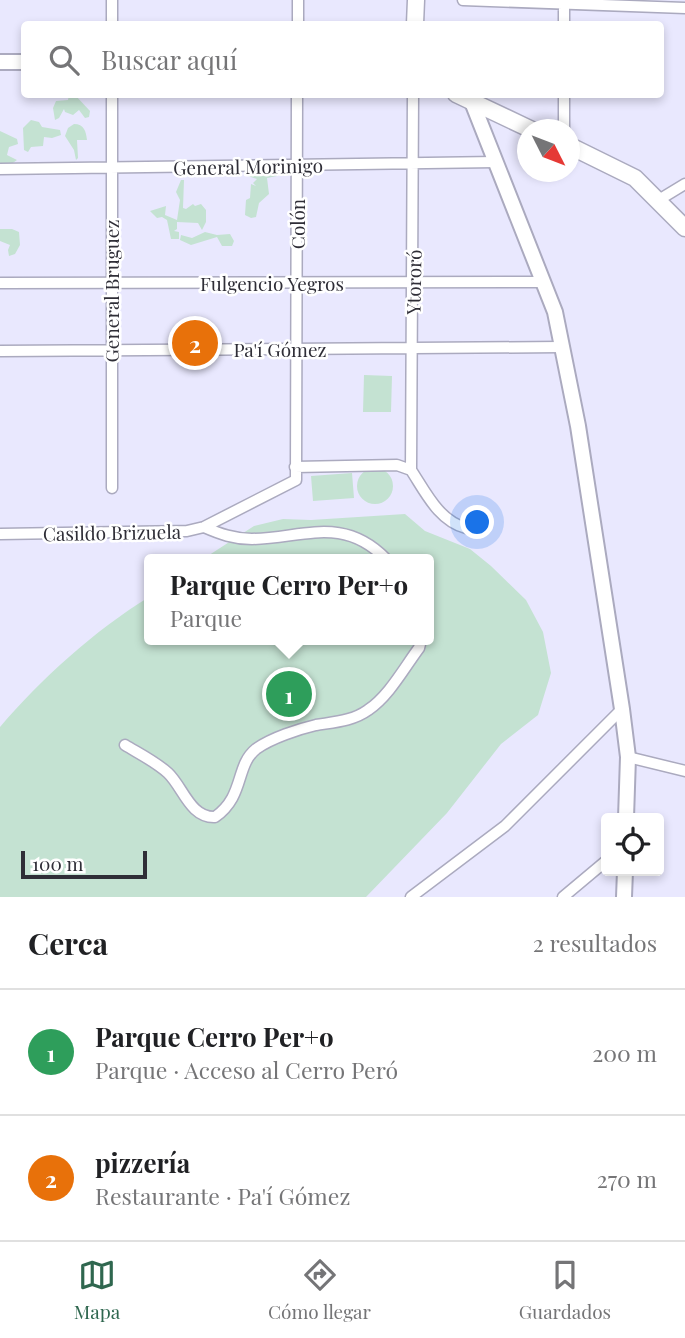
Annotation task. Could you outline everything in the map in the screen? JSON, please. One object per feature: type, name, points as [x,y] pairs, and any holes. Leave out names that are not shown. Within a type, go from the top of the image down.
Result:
[{"type":"main road","points":[[415,21],[416,0]]},
{"type":"main road","points":[[0,62],[21,62]]},
{"type":"main road","points":[[464,98],[517,123]]},
{"type":"main road","points":[[472,102],[555,312],[578,426],[622,709],[628,757],[626,813]]},
{"type":"main road","points":[[580,151],[635,178],[685,228]]},
{"type":"main road","points":[[624,897],[625,876]]},
{"type":"street","points":[[112,0],[112,21]]},
{"type":"street","points":[[298,0],[298,21]]},
{"type":"street","points":[[463,0],[685,8]]},
{"type":"street","points":[[564,2],[564,21]]},
{"type":"street","name":"General Bruguez","points":[[112,98],[112,488]]},
{"type":"street","name":"Colón","points":[[296,480],[297,98]]},
{"type":"street","name":"Ytororó","points":[[411,470],[413,98]]},
{"type":"street","points":[[564,98],[564,119]]},
{"type":"street","name":"General Morinigo","points":[[0,169],[496,162]]},
{"type":"street","points":[[657,201],[685,184]]},
{"type":"street","name":"Fulgencio Yegros","points":[[0,283],[544,282]]},
{"type":"street","name":"Pa'í Gómez","points":[[0,351],[561,347]]},
{"type":"street","points":[[295,467],[397,465],[411,470],[437,509],[453,524],[466,528]]},
{"type":"street","name":"Casildo Brizuela","points":[[0,534],[187,531],[204,527],[296,480]]},
{"type":"street","points":[[204,527],[222,535],[253,539],[317,532],[348,535],[365,542],[380,554]]},
{"type":"street","points":[[125,745],[169,774],[182,794],[201,814],[215,817],[228,806],[236,793],[247,761],[256,750],[290,733],[366,712],[378,702],[420,645]]},
{"type":"street","points":[[411,897],[505,826],[622,709]]},
{"type":"street","points":[[628,757],[685,771]]},
{"type":"street","points":[[563,897],[601,865]]},
{"type":"green space","points":[[78,98],[90,111],[89,117],[85,118],[79,110],[73,115],[64,109],[55,120],[53,108],[56,101]]},
{"type":"green space","points":[[31,120],[39,122],[42,127],[60,130],[61,135],[44,137],[43,146],[31,147],[28,152],[24,150],[23,128]]},
{"type":"green space","points":[[74,124],[84,129],[87,140],[77,140],[76,160],[74,150],[65,136],[68,128]]},
{"type":"green space","points":[[0,131],[17,139],[18,144],[9,147],[7,155],[17,160],[0,172]]},
{"type":"green space","points":[[253,170],[277,170],[277,176],[267,178],[269,194],[259,203],[256,217],[251,218],[245,215],[251,184],[256,186],[253,183],[257,179],[248,176],[253,174]]},
{"type":"green space","points":[[181,180],[184,180],[183,208],[201,204],[206,210],[206,222],[202,230],[198,223],[177,222],[177,229],[174,231],[179,232],[179,239],[171,239],[167,220],[157,218],[150,211],[166,206],[165,215],[177,220],[180,200],[176,192]]},
{"type":"green space","points":[[0,229],[19,232],[20,245],[15,254],[9,256],[10,245],[0,241]]},
{"type":"green space","points":[[205,232],[230,234],[234,241],[232,246],[222,246],[217,237],[191,245],[180,240],[181,235],[192,238]]},
{"type":"green space","points":[[364,375],[392,376],[391,412],[363,412]]},
{"type":"green space","points":[[375,468],[387,474],[393,486],[387,498],[375,504],[363,498],[357,486],[363,474]]},
{"type":"green space","points":[[352,473],[354,498],[313,501],[311,476]]},
{"type":"green space","points":[[405,514],[425,531],[470,549],[491,566],[526,600],[543,632],[551,673],[538,715],[501,744],[447,813],[366,897],[0,897],[0,727],[51,673],[108,625],[144,600],[144,645],[434,645],[434,554],[211,554],[254,526],[283,519],[311,520]]},
{"type":"place","name":"pizzería","points":[[195,343]]},
{"type":"place","name":"Parque Cerro Per+o","points":[[289,694]]}]
